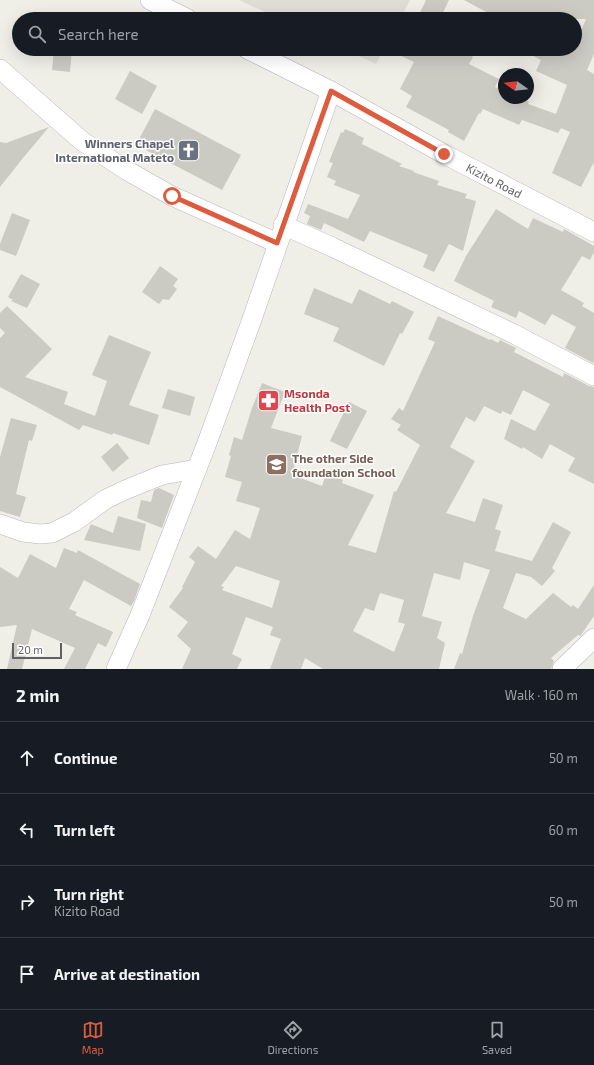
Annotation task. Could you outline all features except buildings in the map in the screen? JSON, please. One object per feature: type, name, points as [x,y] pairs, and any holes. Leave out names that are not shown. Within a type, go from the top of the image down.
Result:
[{"type":"street","points":[[150,0],[174,12]]},
{"type":"street","name":"Kizito Road","points":[[261,56],[331,91],[444,154],[594,232]]},
{"type":"street","points":[[0,69],[82,141],[126,170],[172,196],[277,243]]},
{"type":"street","points":[[124,665],[251,322],[283,225],[331,91]]},
{"type":"street","points":[[283,225],[514,334],[594,376]]},
{"type":"street","points":[[0,524],[23,532],[40,534],[52,533],[74,522],[106,500],[125,490],[162,475],[197,469]]},
{"type":"street","points":[[562,669],[594,638]]},
{"type":"shaded area","points":[[239,0],[410,0],[404,12],[265,12]]},
{"type":"shaded area","points":[[359,56],[380,56],[376,64]]},
{"type":"place","name":"Winners Chapel International Mateto","points":[[189,150]]},
{"type":"place","name":"Msonda Health Post","points":[[269,400]]},
{"type":"place","name":"The other Side foundation School","points":[[276,465]]},
{"type":"route","points":[[172,196],[277,243],[331,91],[444,154]]}]
